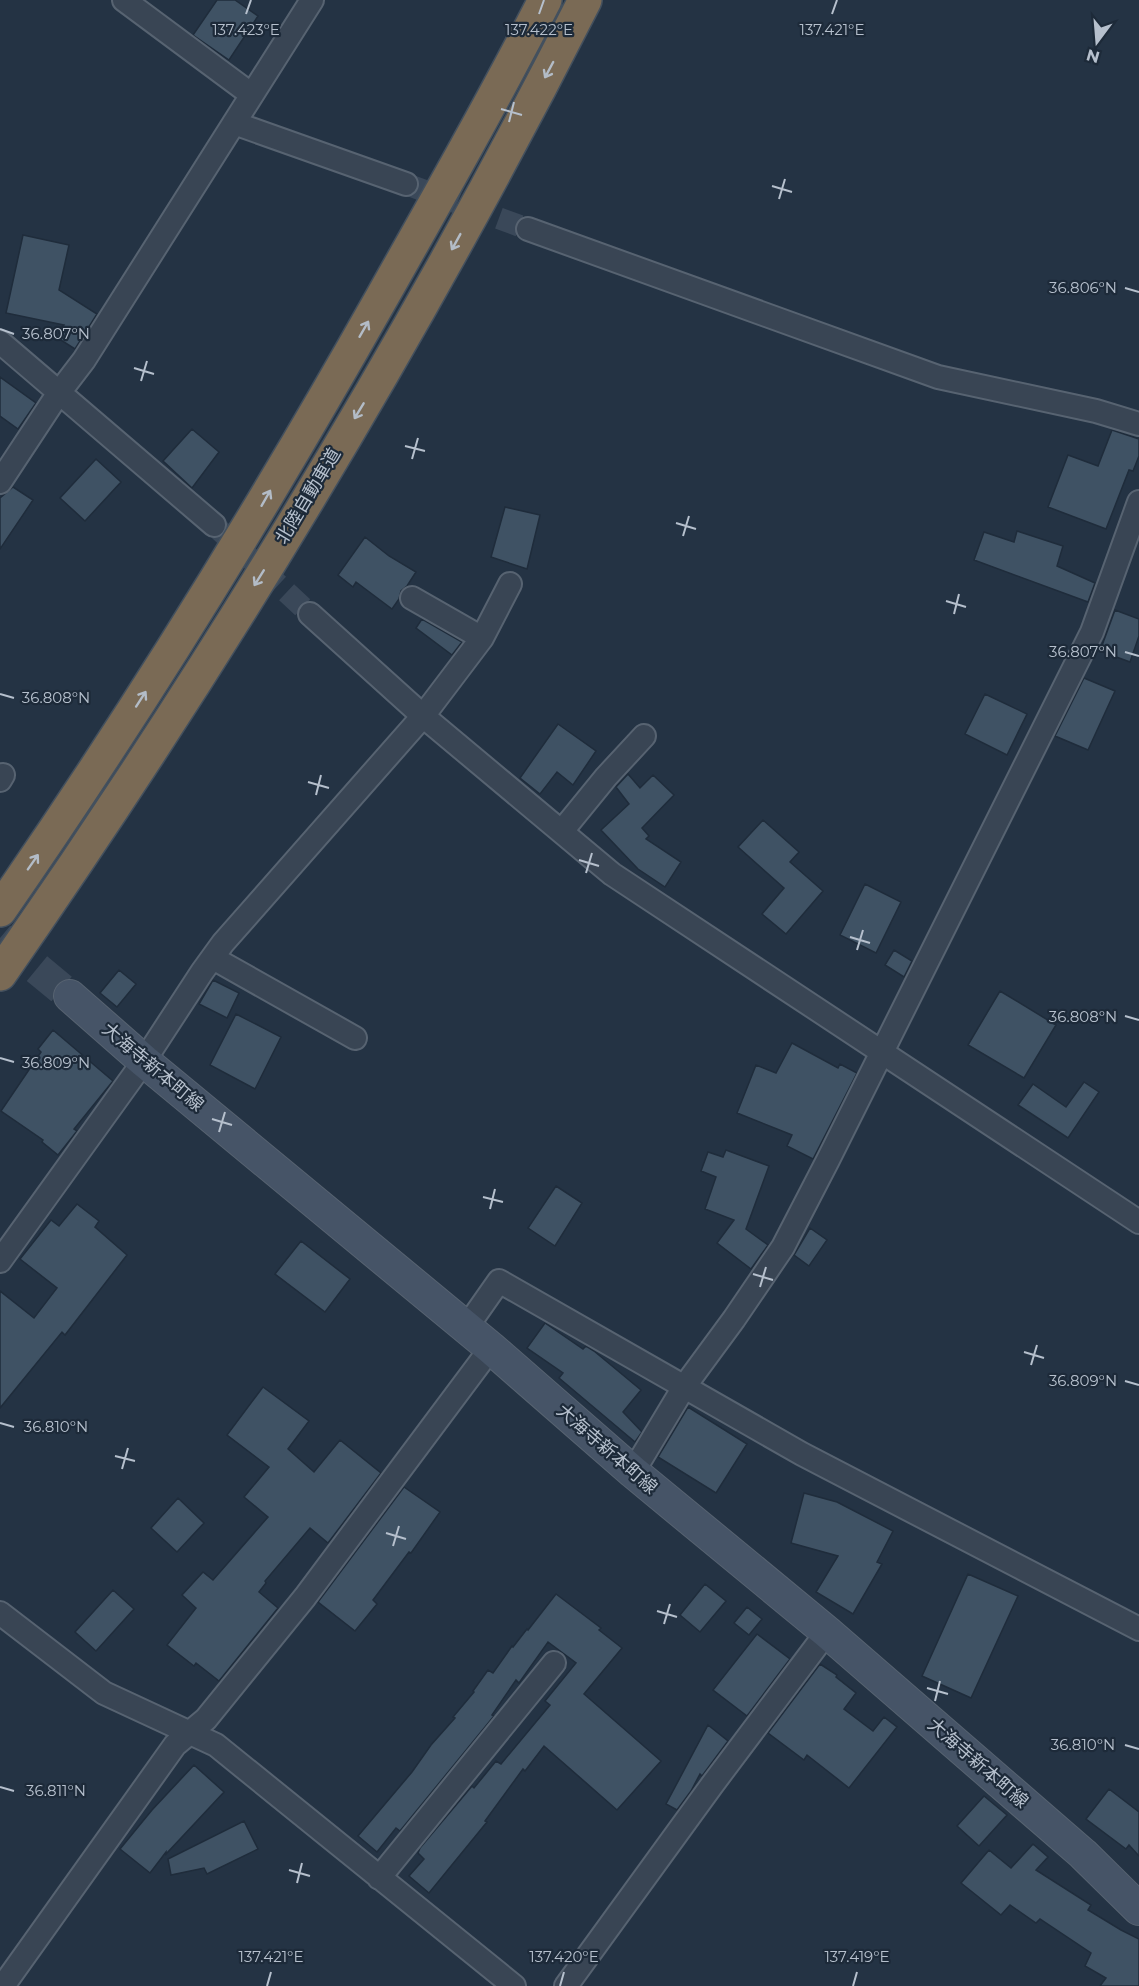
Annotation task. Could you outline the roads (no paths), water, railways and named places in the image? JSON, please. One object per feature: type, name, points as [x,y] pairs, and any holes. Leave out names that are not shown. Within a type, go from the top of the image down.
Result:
[{"type":"highway","name":"北陸自動車道","points":[[0,910],[142,698],[243,538],[434,206],[545,0]]},
{"type":"highway","name":"北陸自動車道","points":[[0,974],[64,882],[170,721],[294,520],[372,390],[468,220],[585,0]]},
{"type":"main road","name":"大海寺新本町線","points":[[70,996],[144,1061],[491,1348],[633,1472],[827,1632],[1083,1854],[1139,1909]]},
{"type":"street","points":[[124,0],[252,95]]},
{"type":"street","points":[[0,482],[8,451],[58,394],[84,360],[312,0]]},
{"type":"street","points":[[234,123],[406,184]]},
{"type":"street","points":[[528,230],[938,377],[1096,411],[1139,424]]},
{"type":"street","points":[[0,342],[58,394],[214,525]]},
{"type":"street","points":[[633,1472],[684,1386],[734,1319],[783,1247],[1092,632],[1139,502]]},
{"type":"street","points":[[0,1261],[144,1061],[223,943],[423,716],[483,638],[510,584]]},
{"type":"street","points":[[412,598],[483,638]]},
{"type":"street","points":[[310,614],[423,716],[612,874],[1139,1222]]},
{"type":"street","points":[[562,831],[606,777],[644,736]]},
{"type":"street","points":[[213,958],[356,1038]]},
{"type":"street","points":[[466,1328],[499,1281],[802,1454],[1139,1629]]},
{"type":"street","points":[[3,1986],[175,1744],[206,1719],[305,1597],[491,1348]]},
{"type":"street","points":[[0,1613],[104,1692],[216,1745],[514,1986]]},
{"type":"street","points":[[566,1986],[827,1632]]},
{"type":"street","points":[[379,1878],[554,1663]]},
{"type":"tunnel","points":[[406,184],[528,229]]},
{"type":"tunnel","points":[[214,525],[310,614]]},
{"type":"tunnel","points":[[0,938],[70,996]]}]
